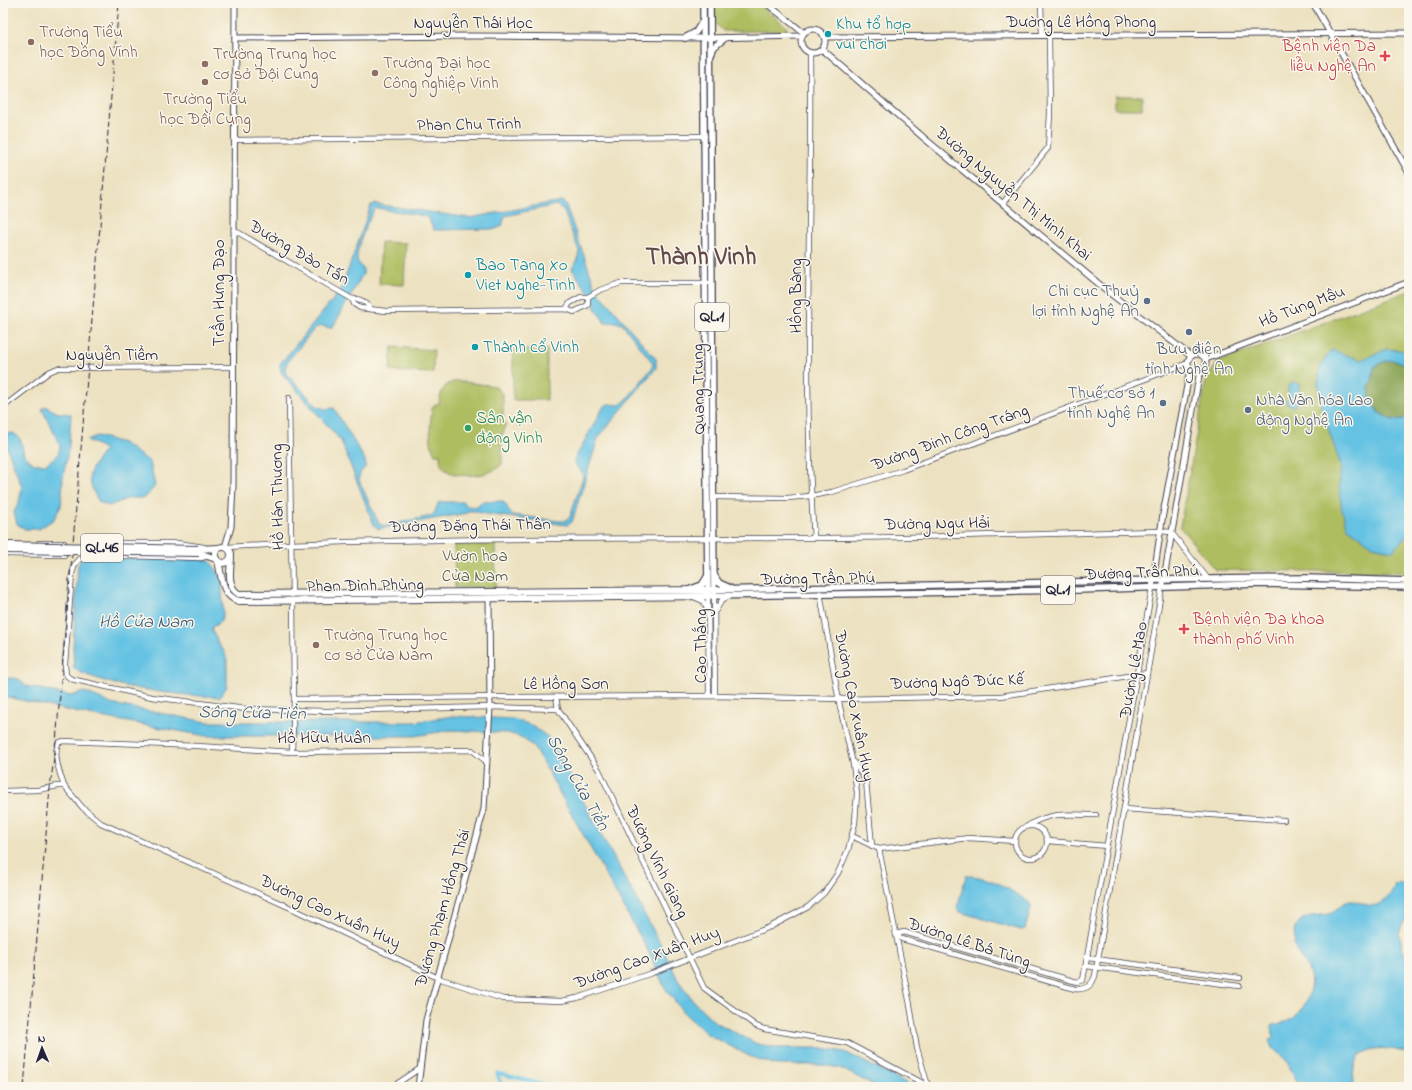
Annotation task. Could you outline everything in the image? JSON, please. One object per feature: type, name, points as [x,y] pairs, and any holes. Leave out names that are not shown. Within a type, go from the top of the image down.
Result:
[{"type":"highway","name":"QL.46","points":[[4,548],[199,551],[221,547]]},
{"type":"highway","points":[[221,547],[232,552],[231,559],[226,563],[217,560],[215,553],[221,547]]},
{"type":"highway","name":"QL.46","points":[[199,551],[217,560]]},
{"type":"highway","name":"Phan Đình Phùng","points":[[231,559],[231,583],[235,592],[240,594],[292,598]]},
{"type":"highway","name":"Phan Đình Phùng","points":[[217,560],[225,590],[233,599],[711,593]]},
{"type":"highway","name":"Phan Đình Phùng","points":[[400,596],[489,598],[498,595]]},
{"type":"main road","name":"Trần Hưng Đạo","points":[[221,547],[231,527],[233,486],[235,3]]},
{"type":"main road","name":"QL.1","points":[[703,3],[704,38]]},
{"type":"main road","name":"QL.1","points":[[710,3],[710,38]]},
{"type":"main road","points":[[710,38],[802,35],[814,29],[818,30],[824,37],[825,42],[822,48],[818,51],[810,52],[802,47],[802,35],[766,3]]},
{"type":"main road","points":[[1313,3],[1409,173]]},
{"type":"main road","points":[[685,38],[698,30],[703,16]]},
{"type":"main road","name":"Đường Lê Hồng Phong","points":[[824,37],[1409,33]]},
{"type":"main road","name":"Nguyễn Thái Học","points":[[235,38],[472,36],[710,38]]},
{"type":"main road","name":"Quang Trung","points":[[704,38],[708,136]]},
{"type":"main road","name":"Quang Trung","points":[[710,38],[708,283],[705,335],[706,497],[710,538],[711,593]]},
{"type":"main road","points":[[710,62],[714,47],[726,38]]},
{"type":"main road","name":"Đường Nguyễn Thị Minh Khai","points":[[822,48],[924,138],[1003,202],[1111,294],[1191,356]]},
{"type":"main road","name":"Hồ Tùng Mậu","points":[[1206,359],[1409,282]]},
{"type":"main road","name":"Quang Trung","points":[[708,283],[712,334],[713,446],[713,497],[710,538]]},
{"type":"main road","points":[[705,335],[712,334]]},
{"type":"main road","points":[[1199,354],[1206,359],[1204,369],[1195,372],[1188,366],[1191,356],[1199,354]]},
{"type":"main road","name":"Đường Lê Mao","points":[[1152,588],[1160,531],[1190,375],[1188,366]]},
{"type":"main road","name":"Đường Lê Mao","points":[[1162,587],[1194,401],[1199,376],[1204,369]]},
{"type":"main road","points":[[1185,400],[1194,401]]},
{"type":"main road","points":[[706,445],[713,446]]},
{"type":"main road","points":[[706,497],[713,497]]},
{"type":"main road","points":[[689,593],[704,583],[711,573],[719,583],[732,592]]},
{"type":"main road","name":"Đường Trần Phú","points":[[711,593],[924,585],[1208,579],[1382,583],[1409,581]]},
{"type":"main road","name":"Đường Trần Phú","points":[[820,590],[924,592],[1152,588],[1277,581]]},
{"type":"main road","points":[[1038,583],[1038,590]]},
{"type":"main road","name":"Đường Trần Phú","points":[[1382,583],[1409,587]]},
{"type":"main road","points":[[988,584],[988,591]]},
{"type":"main road","points":[[924,585],[924,592]]},
{"type":"main road","points":[[489,598],[490,707]]},
{"type":"main road","name":"Đường Phạm Hồng Thái","points":[[418,1087],[426,1020],[484,809],[490,707]]},
{"type":"street","points":[[1041,3],[1042,35]]},
{"type":"street","points":[[1003,202],[1048,148],[1050,114],[1050,35]]},
{"type":"street","name":"Hồng Bàng","points":[[810,52],[811,148],[808,267],[811,496],[814,538]]},
{"type":"street","name":"Phan Chu Trinh","points":[[234,140],[708,136]]},
{"type":"street","name":"Đường Đào Tấn","points":[[234,230],[340,292],[351,299],[354,304],[360,308],[386,311],[566,309],[574,312],[586,307],[589,302],[589,297]]},
{"type":"street","name":"Đường Đào Tấn","points":[[566,309],[570,303],[581,297],[589,297],[598,291],[621,283],[708,283]]},
{"type":"street","name":"Đường Đinh Công Tráng","points":[[713,497],[811,496],[832,492],[903,470],[1188,366]]},
{"type":"street","name":"Nguyễn Tiềm","points":[[3,407],[49,372],[58,368],[233,367]]},
{"type":"street","name":"Hồ Hán Thương","points":[[289,398],[294,699],[292,752]]},
{"type":"street","name":"Đường Ngư Hải","points":[[710,538],[1002,536],[1160,531],[1171,532]]},
{"type":"street","points":[[1171,532],[1208,579]]},
{"type":"street","name":"Đường Đặng Thái Thân","points":[[84,555],[84,543],[177,543],[221,547],[367,540],[596,537],[710,538]]},
{"type":"street","points":[[64,543],[64,555],[4,548],[64,543]]},
{"type":"street","points":[[209,556],[201,558],[84,555],[74,564],[72,574],[65,664],[66,673],[69,678],[102,687],[164,699],[236,708],[294,712],[490,707],[558,708]]},
{"type":"street","name":"Đường Lê Mao","points":[[1095,976],[1162,587]]},
{"type":"street","name":"Đường Lê Mao","points":[[1085,976],[1152,588]]},
{"type":"street","name":"Đường Cao Xuân Huy","points":[[64,786],[83,808],[101,823],[291,908],[438,978],[503,999],[561,1001],[577,998],[652,973],[770,927],[808,907],[824,893],[838,873],[848,850],[852,836],[855,823],[857,793],[852,758],[838,698],[820,590]]},
{"type":"street","points":[[708,615],[714,615],[722,600],[732,592]]},
{"type":"street","points":[[689,593],[703,601],[708,615]]},
{"type":"street","points":[[708,696],[708,615],[711,593]]},
{"type":"street","name":"Cao Thắng","points":[[711,593],[714,615],[715,696]]},
{"type":"street","points":[[708,659],[714,659]]},
{"type":"street","name":"Đường Ngô Đức Kế","points":[[838,698],[1001,696],[1147,674]]},
{"type":"street","name":"Lê Hồng Sơn","points":[[294,699],[708,696],[838,698]]},
{"type":"street","name":"Đường Vĩnh Giang","points":[[556,697],[558,708],[599,770],[704,988],[756,1026],[764,1029],[847,1043],[929,1087]]},
{"type":"street","name":"Hồ Hữu Huân","points":[[64,786],[58,767],[56,749],[58,743],[61,742],[197,746],[292,752],[472,750],[487,762]]},
{"type":"street","points":[[852,758],[866,781],[872,846]]},
{"type":"street","points":[[3,791],[38,790],[64,786]]},
{"type":"street","points":[[1124,809],[1284,820]]},
{"type":"street","points":[[1027,826],[1032,825],[1042,829],[1048,841],[1043,854],[1033,858],[1022,855],[1016,846],[1015,841],[1018,831],[1027,826],[1049,816],[1061,814],[1096,815]]},
{"type":"street","points":[[852,836],[879,849],[969,838],[1015,841]]},
{"type":"street","points":[[1048,841],[1107,846]]},
{"type":"street","points":[[879,849],[917,1048],[929,1087]]},
{"type":"street","name":"Đường Lê Bá Tùng","points":[[896,934],[904,932],[1077,982],[1082,981],[1085,976]]},
{"type":"street","name":"Đường Lê Bá Tùng","points":[[896,934],[902,939],[1075,989],[1087,987],[1095,976]]},
{"type":"street","points":[[1088,958],[1240,978]]},
{"type":"street","points":[[1086,966],[1239,986]]},
{"type":"street","points":[[392,1087],[419,1069]]},
{"type":"green space","points":[[714,3],[758,3],[787,27],[785,31],[723,31],[714,22]]},
{"type":"green space","points":[[1115,96],[1142,96],[1142,109],[1115,109]]},
{"type":"green space","points":[[381,242],[406,243],[404,285],[379,284]]},
{"type":"green space","points":[[1409,291],[1409,572],[1215,570],[1180,527],[1206,380],[1218,362]]},
{"type":"green space","points":[[392,347],[434,350],[433,373],[390,371]]},
{"type":"green space","points":[[513,350],[547,350],[547,400],[513,400]]},
{"type":"green space","points":[[1389,359],[1402,362],[1407,366],[1407,374],[1409,378],[1409,414],[1404,419],[1392,420],[1378,412],[1370,398],[1369,387],[1372,381],[1374,367]]},
{"type":"green space","name":"Sân vận động Vinh","points":[[457,381],[495,386],[503,395],[503,422],[505,423],[504,433],[502,433],[502,464],[497,469],[480,475],[460,475],[445,469],[441,464],[440,454],[435,454],[431,444],[430,432],[432,409],[434,405],[439,404],[440,396],[446,386]]},
{"type":"green space","name":"Vườn hoa Cửa Nam","points":[[454,544],[495,544],[496,587],[455,588]]},
{"type":"water","points":[[561,201],[565,203],[596,289],[656,359],[656,368],[598,438],[572,522],[567,525],[479,513],[478,511],[467,511],[467,513],[378,529],[374,525],[341,441],[281,372],[280,364],[341,290],[371,205],[376,204],[469,218]],"holes":[[[556,205],[563,209],[579,251],[578,257],[572,269],[594,301],[594,306],[605,323],[616,322],[622,324],[653,363],[652,368],[626,400],[620,405],[609,404],[604,406],[574,460],[583,477],[570,517],[565,521],[559,521],[513,515],[502,501],[481,502],[478,507],[467,506],[463,502],[441,502],[438,503],[435,512],[431,516],[385,526],[379,524],[359,480],[360,473],[366,466],[365,460],[334,408],[324,409],[317,406],[286,373],[285,367],[288,361],[315,328],[321,326],[331,328],[334,325],[363,274],[363,269],[357,260],[357,254],[373,211],[376,208],[425,216],[429,220],[434,230],[496,229],[502,226],[505,216]]]},
{"type":"water","points":[[1387,349],[1409,351],[1409,378],[1407,374],[1407,366],[1398,361],[1390,360],[1374,367],[1372,381],[1369,387],[1370,398],[1378,412],[1392,420],[1404,419],[1409,414],[1409,534],[1393,551],[1373,546],[1348,528],[1342,511],[1339,486],[1341,466],[1321,408],[1318,384],[1320,367],[1331,350],[1361,360]]},
{"type":"water","points":[[1294,382],[1300,384],[1296,406],[1291,406],[1290,403],[1287,404],[1285,401],[1292,397],[1288,393],[1288,386]]},
{"type":"water","points":[[45,406],[58,413],[71,414],[69,446],[63,477],[61,506],[54,519],[39,529],[25,529],[17,524],[14,512],[19,502],[22,487],[6,445],[7,434],[13,433],[20,438],[24,455],[34,464],[46,464],[58,455],[60,445],[42,409]]},
{"type":"water","points":[[97,436],[123,443],[150,462],[155,486],[145,498],[129,498],[109,506],[99,502],[91,486],[90,474],[105,449],[87,440]]},
{"type":"water","name":"Hồ Cửa Nam","points":[[82,558],[197,559],[210,561],[222,578],[223,616],[219,623],[212,627],[212,632],[216,637],[218,644],[224,651],[227,660],[227,686],[220,697],[184,695],[145,690],[106,682],[74,669],[73,647],[78,565]]},
{"type":"water","points":[[3,679],[18,679],[26,686],[71,696],[84,692],[111,704],[207,722],[414,722],[453,716],[513,719],[531,725],[549,738],[659,941],[678,980],[694,1002],[715,1022],[757,1044],[779,1048],[822,1048],[845,1052],[914,1087],[877,1087],[840,1068],[821,1065],[777,1065],[751,1057],[707,1034],[683,1012],[665,988],[646,947],[534,747],[521,737],[508,733],[451,730],[414,736],[206,736],[84,714],[3,696]]},
{"type":"water","points":[[966,876],[975,876],[992,881],[1030,903],[1031,908],[1025,929],[1021,930],[960,912],[957,908]]},
{"type":"water","points":[[1404,883],[1409,888],[1409,914],[1402,925],[1399,934],[1404,953],[1409,960],[1409,1053],[1397,1050],[1376,1049],[1361,1055],[1356,1063],[1353,1073],[1353,1087],[1320,1086],[1297,1081],[1286,1060],[1274,1049],[1269,1041],[1273,1036],[1272,1026],[1292,1019],[1306,1003],[1310,989],[1311,982],[1308,969],[1294,945],[1294,933],[1297,925],[1300,921],[1307,917],[1328,914],[1348,901],[1356,901],[1367,905],[1377,905],[1382,903],[1388,897],[1395,884]]},
{"type":"waterway","points":[[502,1087],[497,1073],[554,1087]]},
{"type":"railway","points":[[24,1087],[50,788],[56,742],[119,3]]},
{"type":"place","name":"Khu tổ hợp vui chơi","points":[[828,34]]},
{"type":"place","name":"Trường Tiểu học Đông Vĩnh","points":[[31,42]]},
{"type":"place","name":"Bệnh viện Da liễu Nghệ An","points":[[1385,56]]},
{"type":"place","name":"Trường Trung học cơ sở Đội Cung","points":[[205,64]]},
{"type":"place","name":"Trường Đại học Công nghiệp Vinh","points":[[375,73]]},
{"type":"place","name":"Trường Tiểu học Đội Cung","points":[[205,82]]},
{"type":"place","name":"Bao Tang Xo Viet Nghe-Tinh","points":[[468,275]]},
{"type":"place","name":"Chi cục Thuỷ lợi tỉnh Nghệ An","points":[[1147,301]]},
{"type":"place","name":"Bưu điện tỉnh Nghệ An","points":[[1189,332]]},
{"type":"place","name":"Thành cổ Vinh","points":[[475,347]]},
{"type":"place","name":"Thuế cơ sở 1 tỉnh Nghệ An","points":[[1163,403]]},
{"type":"place","name":"Nhà Văn hóa Lao động Nghệ An","points":[[1248,410]]},
{"type":"place","name":"Sân vận động Vinh","points":[[468,428]]},
{"type":"place","name":"Bệnh viện Đa khoa thành phố Vinh","points":[[1184,629]]},
{"type":"place","name":"Trường Trung học cơ sở Cửa Nam","points":[[316,645]]},
{"type":"district","name":"Thành Vinh","points":[[701,258]]},
{"type":"water label","name":"Sông Cửa Tiền","points":[[252,714]]},
{"type":"water label","name":"Sông Cửa Tiền","points":[[577,783]]}]
